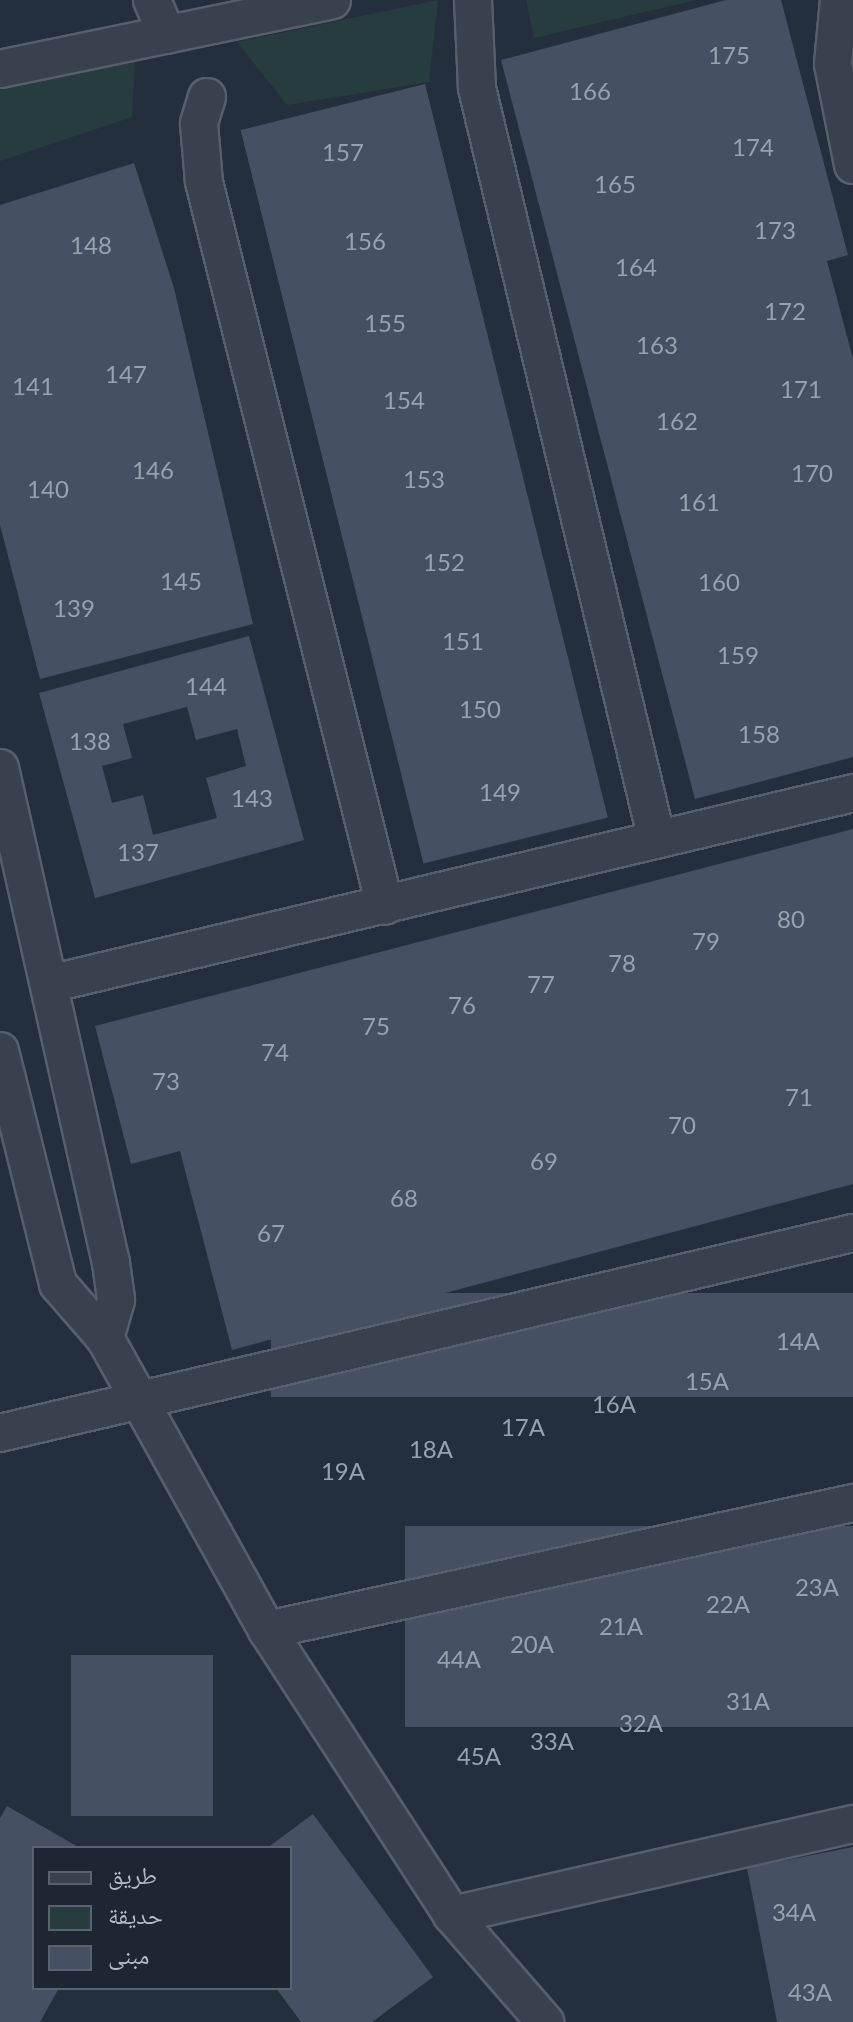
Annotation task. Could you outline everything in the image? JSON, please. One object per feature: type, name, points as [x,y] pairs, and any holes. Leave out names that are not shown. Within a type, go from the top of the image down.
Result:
[{"type":"street","points":[[152,0],[167,35]]},
{"type":"street","points":[[0,69],[332,0]]},
{"type":"street","points":[[473,0],[477,88],[657,840]]},
{"type":"street","points":[[839,0],[833,64],[853,165]]},
{"type":"street","points":[[207,97],[199,124],[204,182],[385,906]]},
{"type":"street","points":[[0,768],[111,1263],[116,1300],[105,1338]]},
{"type":"street","points":[[49,984],[853,793]]},
{"type":"street","points":[[0,1051],[58,1284],[105,1338],[267,1630],[452,1915],[545,2022]]},
{"type":"street","points":[[0,1433],[853,1233]]},
{"type":"street","points":[[267,1630],[853,1503]]},
{"type":"street","points":[[452,1915],[853,1824]]},
{"type":"green space","points":[[438,0],[429,82],[287,105],[237,42]]},
{"type":"green space","points":[[526,0],[696,0],[534,38]]},
{"type":"green space","points":[[136,42],[132,117],[0,161],[0,88]]},
{"type":"building","points":[[726,0],[781,0],[848,255],[827,261],[853,359],[853,757],[695,799],[501,60]]},
{"type":"building","points":[[425,84],[608,818],[424,864],[241,130]]},
{"type":"building","points":[[134,163],[174,288],[253,624],[40,679],[0,525],[0,205]]},
{"type":"building","points":[[249,636],[304,840],[95,898],[39,693]],"holes":[[[187,707],[196,740],[237,729],[246,766],[206,778],[217,818],[153,835],[143,795],[112,803],[102,766],[132,758],[123,724]]]},
{"type":"building","points":[[853,829],[853,1184],[232,1350],[180,1151],[131,1164],[95,1026]]},
{"type":"building","points":[[271,1293],[853,1293],[853,1397],[271,1397]]},
{"type":"building","points":[[405,1526],[853,1526],[853,1727],[405,1727]]},
{"type":"building","points":[[71,1655],[213,1655],[213,1816],[71,1816]]},
{"type":"building","points":[[7,1806],[77,1846],[32,1846],[32,1990],[58,1990],[40,2022],[0,2022],[0,1818]]},
{"type":"building","points":[[313,1814],[433,1977],[372,2022],[301,2022],[277,1990],[292,1990],[292,1846],[270,1846]]},
{"type":"building","points":[[853,1847],[853,2022],[777,2022],[747,1868]]}]
